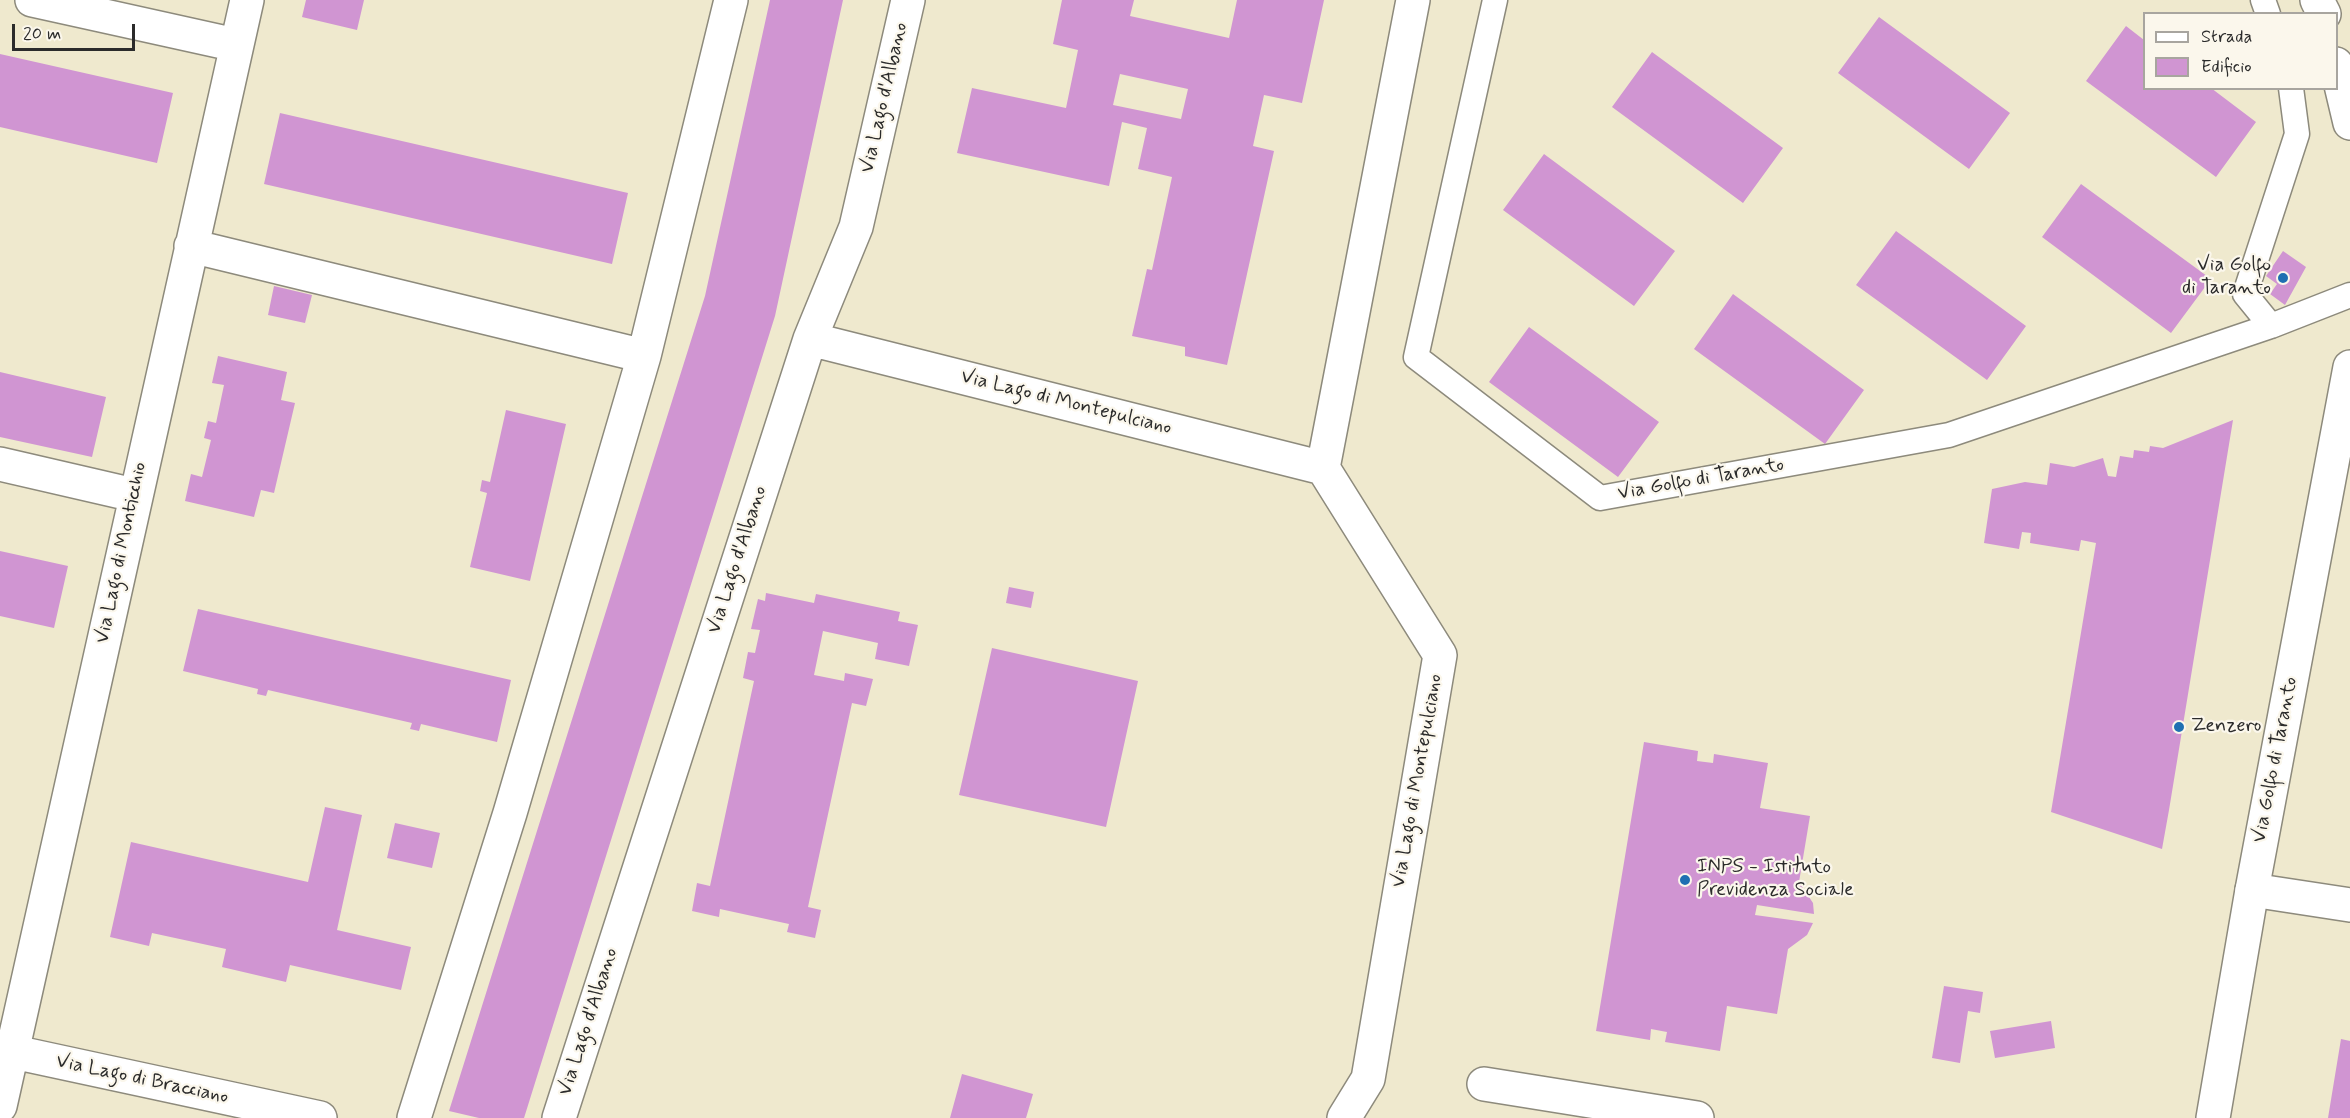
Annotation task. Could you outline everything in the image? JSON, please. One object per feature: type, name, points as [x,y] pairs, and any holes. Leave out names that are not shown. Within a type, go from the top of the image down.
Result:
[{"type":"street","points":[[32,0],[236,45]]},
{"type":"street","name":"Via Lago di Monticchio","points":[[0,1106],[6,1051],[247,0]]},
{"type":"street","points":[[414,1118],[510,813],[644,356],[731,0]]},
{"type":"street","name":"Via Lago d'Albano","points":[[559,1118],[810,339],[856,228],[908,0]]},
{"type":"street","points":[[1323,468],[1413,0]]},
{"type":"street","points":[[2338,69],[2350,123]]},
{"type":"street","points":[[191,246],[644,356]]},
{"type":"street","name":"Via Lago di Montepulciano","points":[[810,339],[1323,468],[1440,655],[1368,1079],[1344,1118]]},
{"type":"street","name":"Via Golfo di Taranto","points":[[2213,1118],[2252,890],[2350,367]]},
{"type":"street","points":[[0,464],[135,495]]},
{"type":"street","points":[[2252,890],[2350,905]]},
{"type":"street","name":"Via Lago di Bracciano","points":[[6,1051],[320,1118]]},
{"type":"street","points":[[1484,1084],[1698,1118]]},
{"type":"lane","name":"Via Golfo di Taranto","points":[[1495,0],[1416,357],[1600,498],[1949,435],[2271,326],[2350,295]]},
{"type":"lane","points":[[2271,326],[2245,294],[2297,134],[2291,90]]},
{"type":"building","points":[[306,0],[364,0],[357,30],[302,17]]},
{"type":"building","points":[[770,0],[843,0],[775,316],[524,1118],[479,1118],[449,1111],[705,296]]},
{"type":"building","points":[[1062,0],[1134,0],[1130,16],[1229,38],[1237,0],[1324,0],[1302,103],[1264,95],[1253,146],[1274,151],[1227,365],[1185,356],[1185,347],[1132,336],[1147,269],[1152,270],[1172,177],[1138,169],[1147,128],[1122,122],[1109,186],[957,153],[972,88],[1066,108],[1078,50],[1053,44]],"holes":[[[1120,74],[1188,89],[1181,119],[1113,105]]]},
{"type":"building","points":[[1879,17],[2010,113],[1969,169],[1838,73]]},
{"type":"building","points":[[2126,26],[2143,39],[2143,90],[2214,90],[2256,122],[2216,177],[2086,81]]},
{"type":"building","points":[[1652,52],[1783,148],[1743,203],[1612,107]]},
{"type":"building","points":[[0,54],[173,93],[157,163],[0,127]]},
{"type":"building","points":[[280,113],[628,193],[612,264],[264,184]]},
{"type":"building","points":[[1544,154],[1675,251],[1634,306],[1503,210]]},
{"type":"building","points":[[2081,184],[2211,279],[2171,333],[2042,237]]},
{"type":"building","points":[[1896,231],[2026,326],[1987,380],[1856,285]]},
{"type":"building","name":"Via Golfo di Taranto","points":[[2283,251],[2306,267],[2285,305],[2270,294],[2277,284],[2266,276]]},
{"type":"building","points":[[274,286],[312,295],[305,323],[268,315]]},
{"type":"building","points":[[1733,294],[1864,390],[1825,444],[1694,349]]},
{"type":"building","points":[[1529,327],[1659,422],[1618,477],[1489,382]]},
{"type":"building","points":[[218,356],[287,372],[281,400],[295,403],[274,493],[261,490],[254,517],[185,501],[191,474],[202,477],[211,440],[204,438],[208,421],[216,423],[224,385],[212,383]]},
{"type":"building","points":[[0,372],[106,397],[92,457],[0,437]]},
{"type":"building","points":[[506,410],[566,424],[530,581],[470,567],[487,493],[480,491],[482,480],[490,482]]},
{"type":"building","points":[[2233,420],[2162,849],[2051,812],[2096,543],[2081,540],[2079,551],[2030,543],[2031,533],[2022,532],[2019,549],[1984,543],[1992,489],[2025,482],[2047,485],[2050,463],[2074,467],[2103,458],[2108,476],[2116,477],[2120,456],[2133,458],[2134,450],[2149,452],[2150,446],[2163,448]]},
{"type":"building","points":[[0,551],[68,566],[54,628],[0,616]]},
{"type":"building","points":[[1009,587],[1034,592],[1031,608],[1006,603]]},
{"type":"building","points":[[766,593],[814,603],[816,594],[900,612],[898,621],[918,625],[909,666],[875,659],[878,643],[823,631],[814,675],[844,681],[845,673],[873,679],[866,706],[852,703],[808,907],[821,910],[815,938],[787,932],[789,924],[720,909],[719,917],[692,911],[697,883],[710,886],[754,681],[743,678],[748,652],[755,653],[760,630],[751,629],[758,599],[765,601]]},
{"type":"building","points":[[198,609],[511,680],[497,742],[421,724],[419,731],[410,729],[412,723],[268,690],[266,696],[257,694],[258,689],[183,671]]},
{"type":"building","points":[[992,648],[1138,681],[1106,827],[959,795]]},
{"type":"building","points":[[1644,742],[1698,751],[1697,761],[1713,763],[1714,754],[1768,763],[1760,808],[1810,816],[1799,882],[1813,903],[1814,914],[1757,905],[1755,915],[1813,923],[1807,935],[1788,949],[1777,1014],[1727,1006],[1720,1051],[1665,1042],[1667,1032],[1651,1029],[1650,1040],[1596,1031]]},
{"type":"building","points":[[325,807],[362,815],[337,930],[411,947],[401,990],[290,965],[286,982],[222,967],[226,949],[152,933],[149,946],[110,937],[131,842],[308,882]]},
{"type":"building","points":[[395,823],[440,833],[432,868],[387,858]]},
{"type":"building","points":[[1944,986],[1983,992],[1980,1013],[1968,1011],[1960,1063],[1932,1058]]},
{"type":"building","points":[[2051,1021],[2055,1048],[1995,1058],[1990,1031]]},
{"type":"building","points":[[2341,1039],[2350,1041],[2350,1118],[2328,1118]]},
{"type":"building","points":[[962,1074],[1033,1094],[1026,1118],[950,1118]]},
{"type":"place","name":"Via Golfo di Taranto","points":[[2283,278]]},
{"type":"place","name":"Zenzero","points":[[2179,727]]},
{"type":"place","name":"INPS - Istituto Previdenza Sociale","points":[[1685,880]]}]
